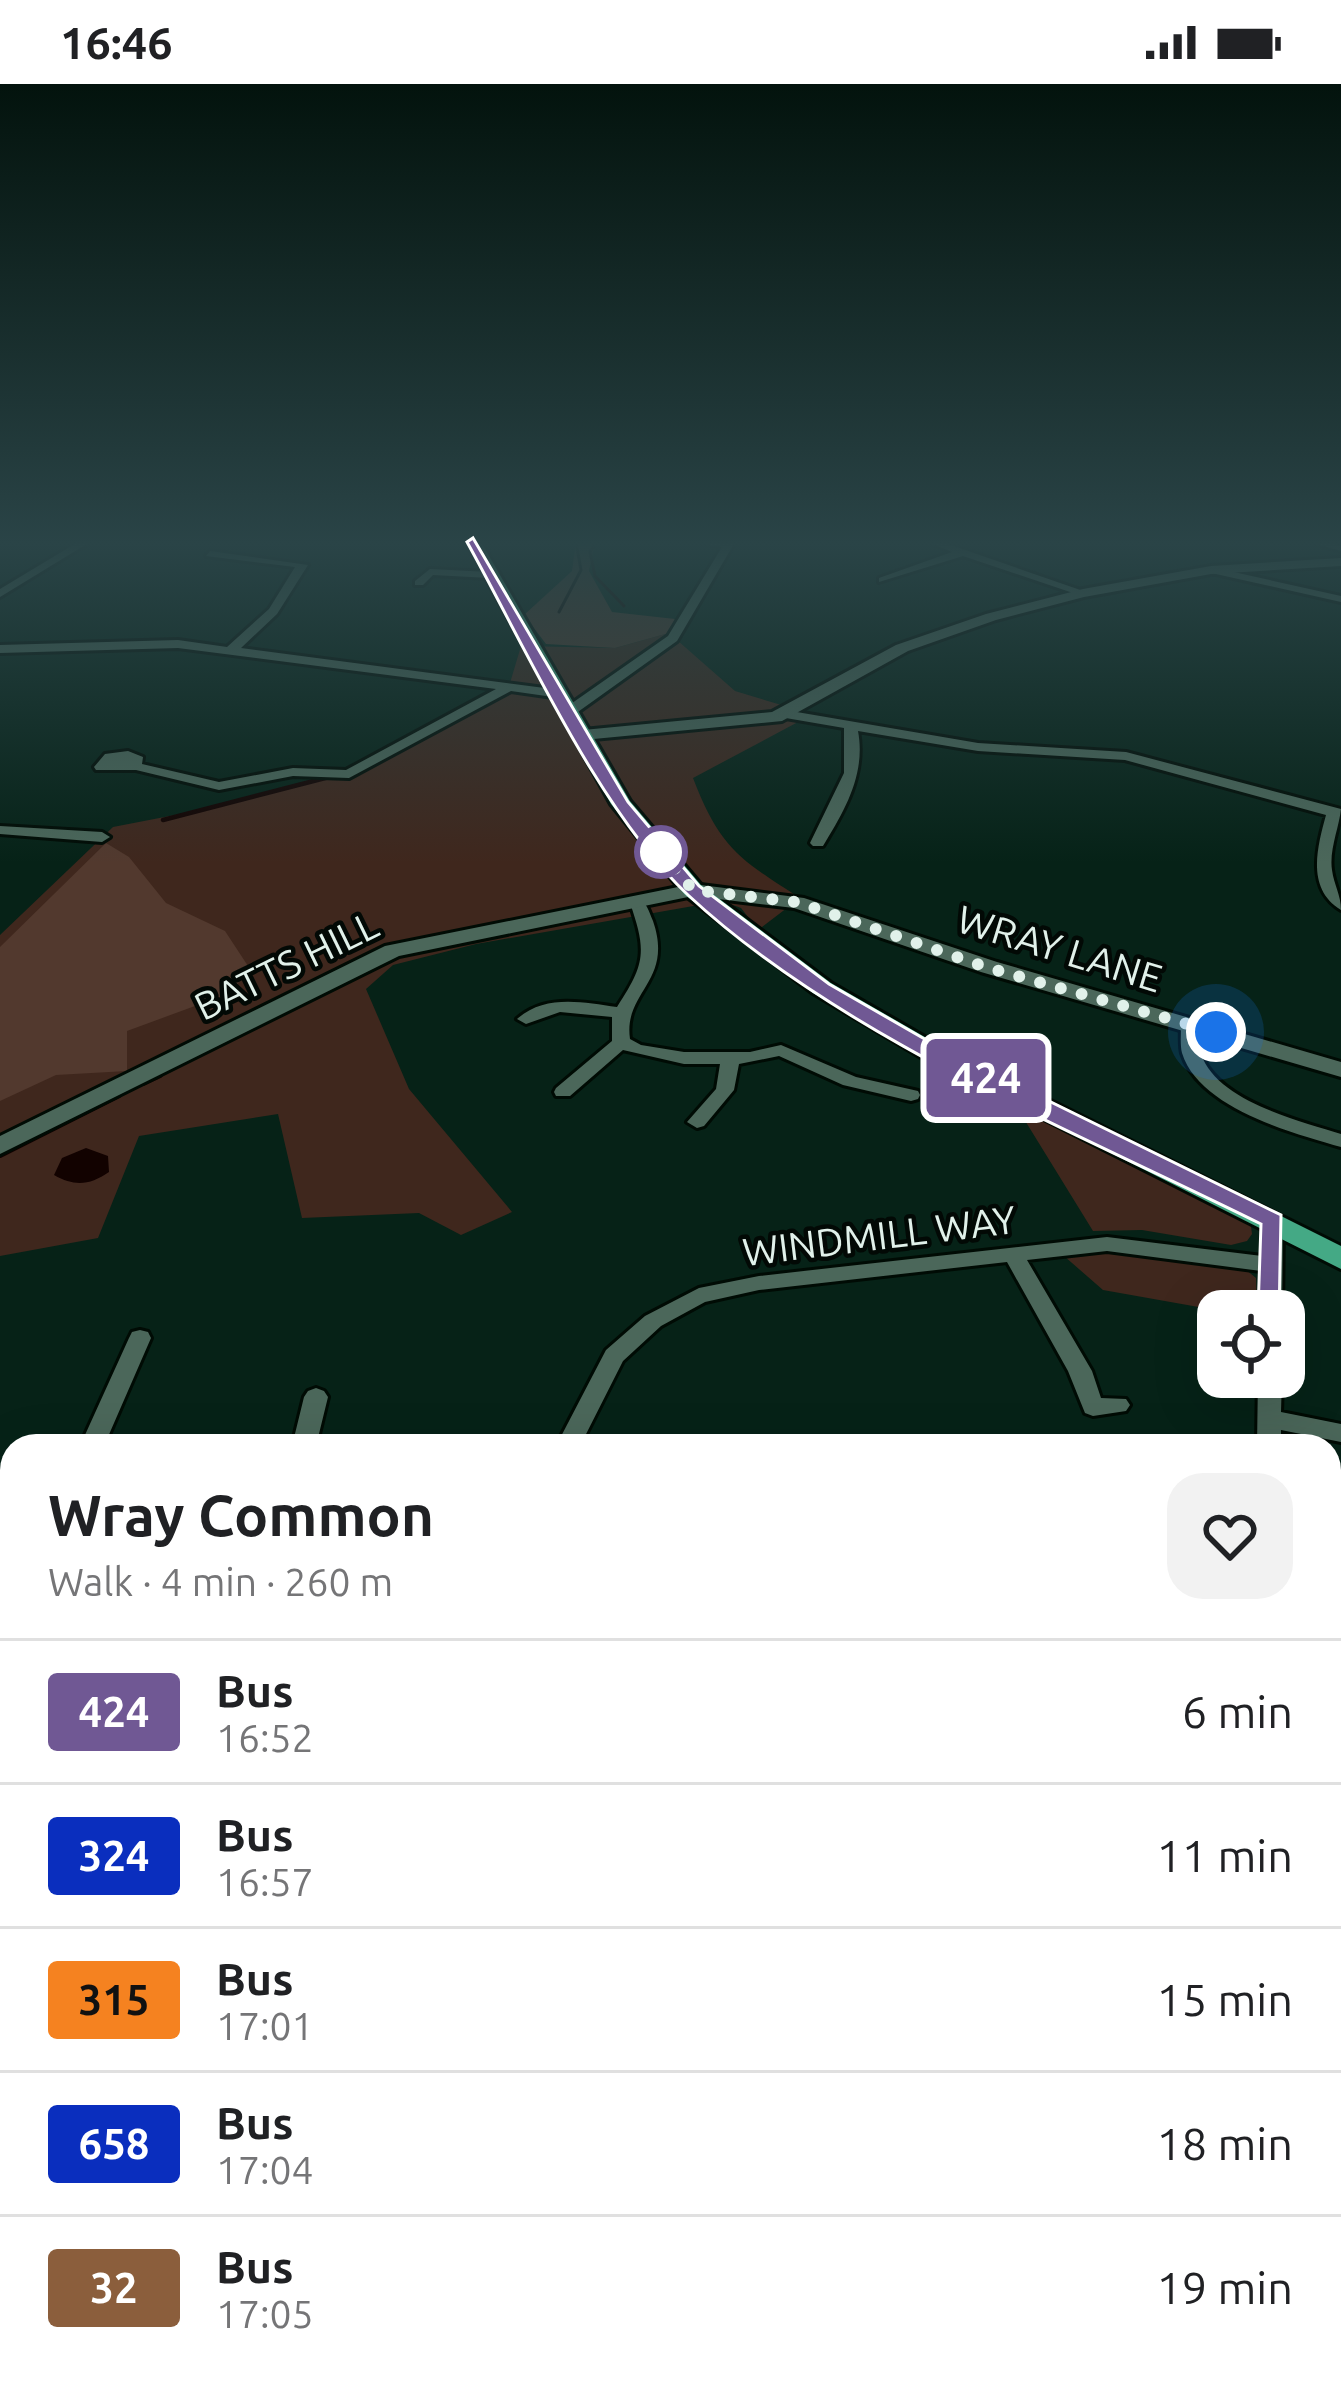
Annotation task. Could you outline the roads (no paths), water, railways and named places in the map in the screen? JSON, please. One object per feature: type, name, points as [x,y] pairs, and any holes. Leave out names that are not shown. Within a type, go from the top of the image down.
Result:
[{"type":"main road","points":[[534,649],[626,813],[693,890],[720,911],[822,988],[928,1049],[1341,1259]]},
{"type":"street","points":[[223,649],[510,687],[565,703],[654,649]]},
{"type":"street","points":[[583,735],[727,724],[785,714],[900,649]]},
{"type":"street","points":[[135,766],[219,786],[293,772],[344,775],[510,687]]},
{"type":"street","points":[[785,714],[989,749],[1126,756],[1337,814],[1320,868],[1330,893],[1341,905]]},
{"type":"street","points":[[818,844],[854,769],[857,754],[850,728]]},
{"type":"street","points":[[0,830],[102,837]]},
{"type":"street","name":"WRAY LANE","points":[[693,890],[759,894],[817,908],[989,968],[1341,1070]]},
{"type":"street","name":"BATTS HILL","points":[[0,1146],[393,951],[693,890]]},
{"type":"street","points":[[720,911],[759,894]]},
{"type":"street","points":[[638,903],[654,948],[652,967],[621,1013],[616,1026],[621,1042],[636,1050],[668,1055],[730,1059],[781,1049],[850,1081],[911,1095]]},
{"type":"street","points":[[526,1019],[556,1005],[621,1013]]},
{"type":"street","points":[[1190,1025],[1190,1054],[1219,1091],[1341,1141]]},
{"type":"street","points":[[563,1092],[621,1042]]},
{"type":"street","points":[[698,1122],[725,1090],[730,1059]]},
{"type":"street","points":[[1271,1290],[1273,1221]]},
{"type":"street","name":"WINDMILL WAY","points":[[574,1434],[614,1357],[653,1322],[699,1296],[758,1283],[1107,1244],[1272,1265]]},
{"type":"street","points":[[1013,1254],[1080,1371],[1094,1408]]},
{"type":"street","points":[[97,1434],[140,1338]]},
{"type":"street","points":[[307,1434],[316,1397]]},
{"type":"street","points":[[1269,1434],[1270,1398]]},
{"type":"street","points":[[1270,1419],[1341,1433]]},
{"type":"waterway","points":[[163,820],[333,776]]},
{"type":"waterway","points":[[143,1083],[160,1075]]},
{"type":"waterway","points":[[0,1155],[119,1095]]}]
